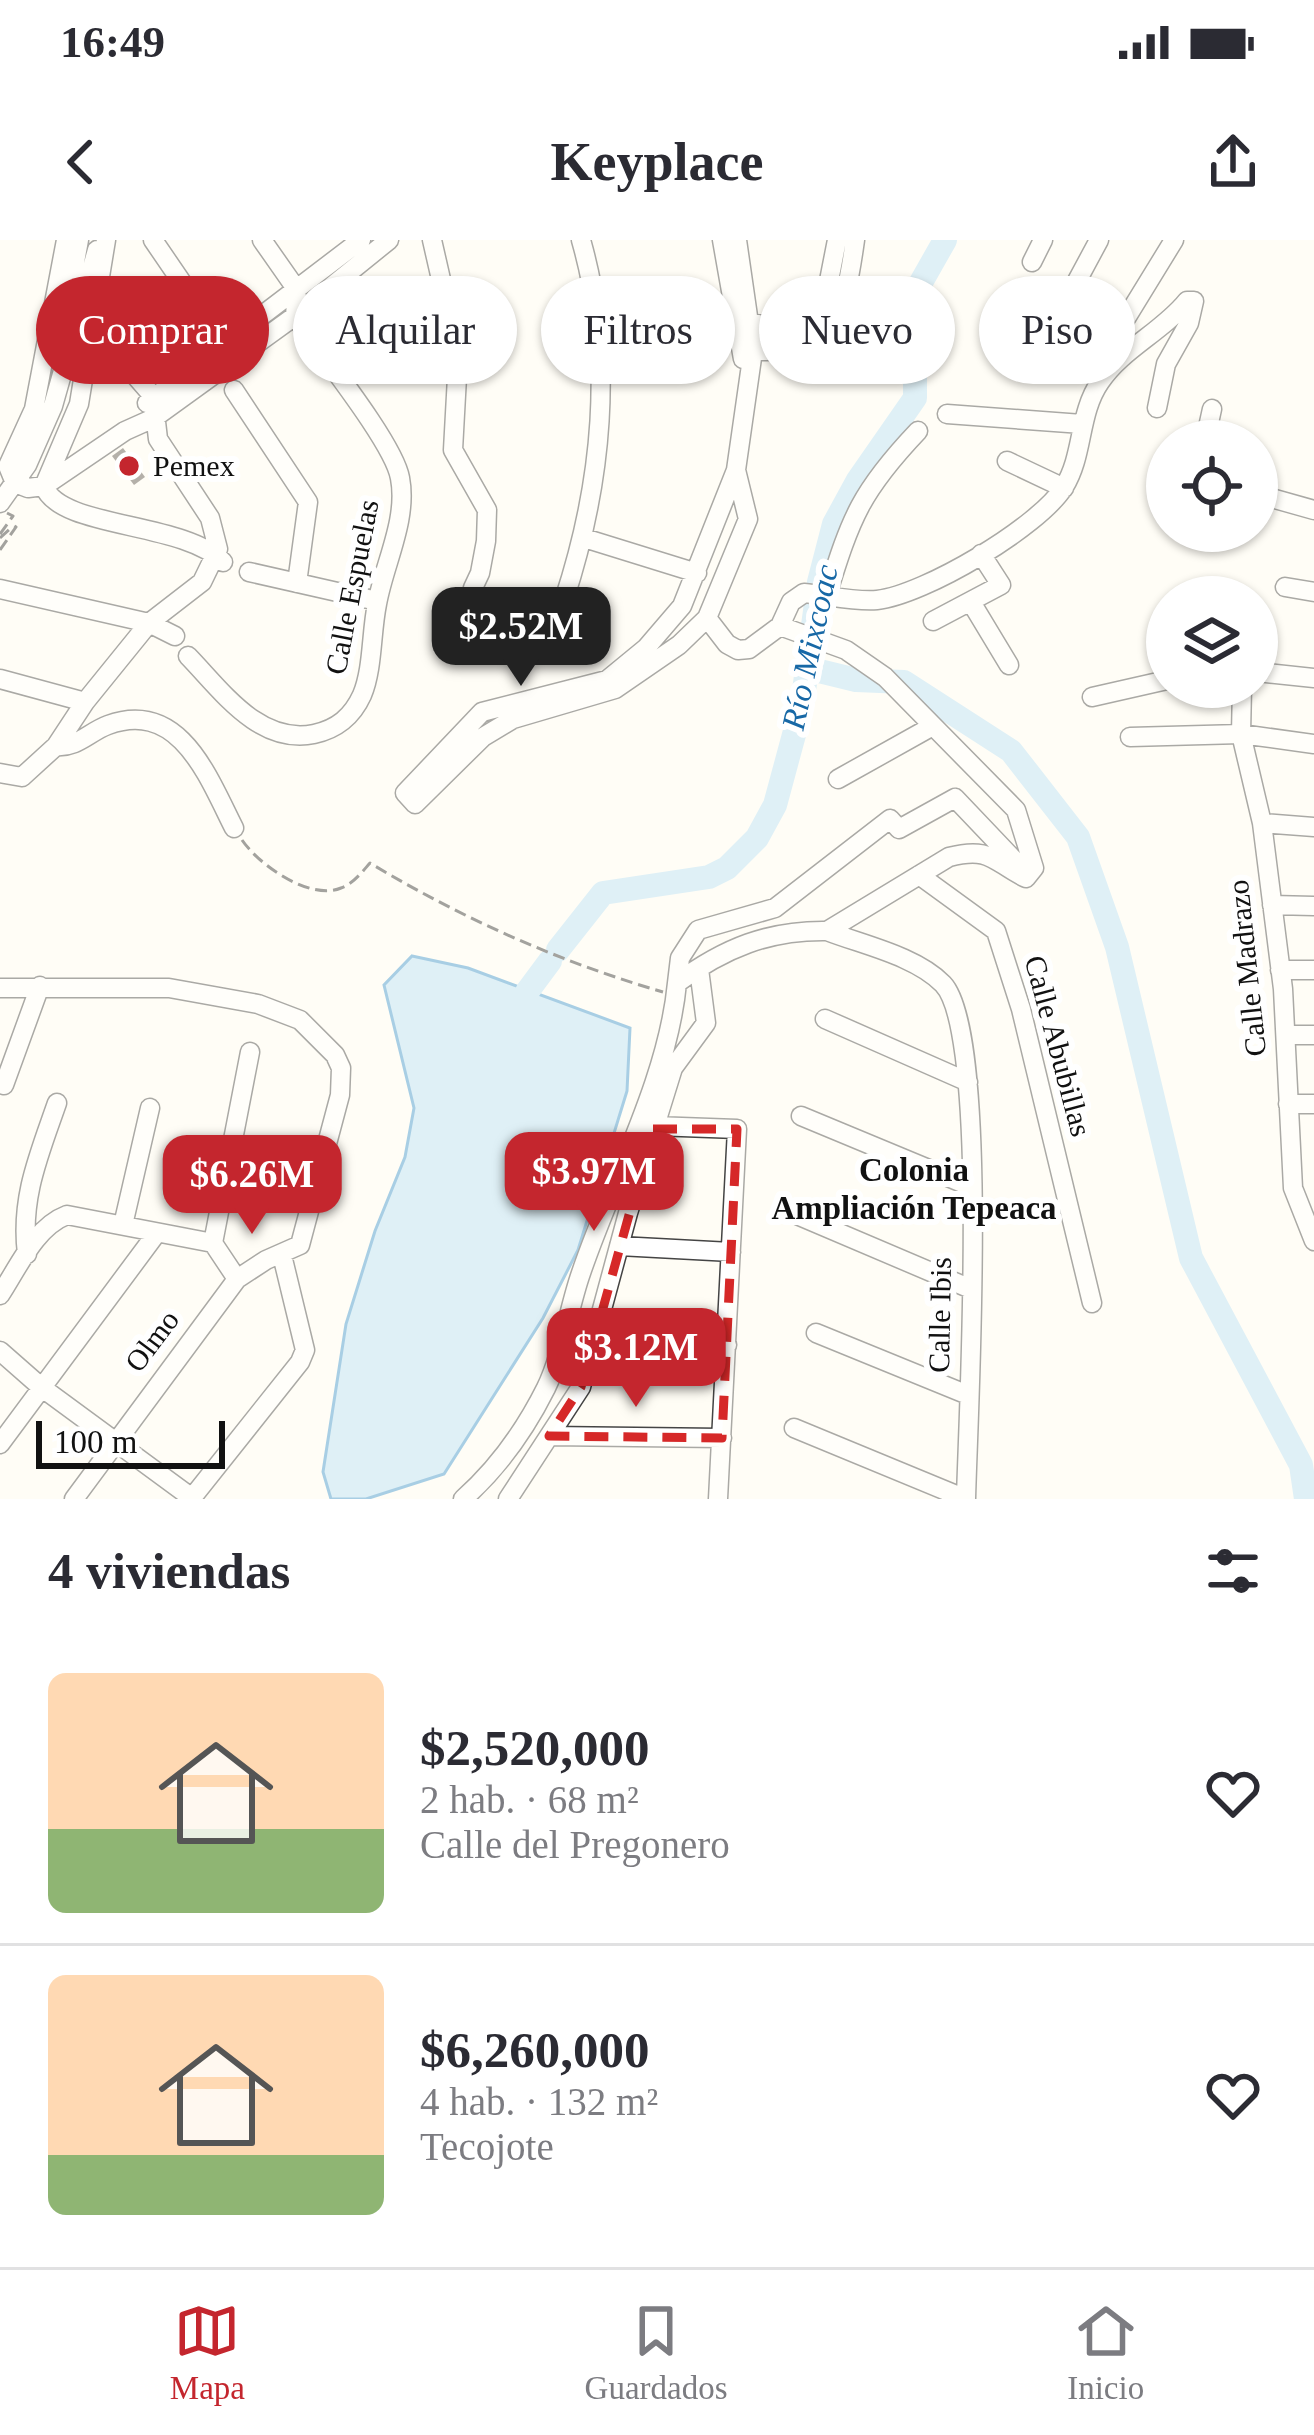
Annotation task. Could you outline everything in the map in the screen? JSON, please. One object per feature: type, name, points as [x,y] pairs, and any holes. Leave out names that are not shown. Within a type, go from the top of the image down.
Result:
[{"type":"street","points":[[48,240],[62,264]]},
{"type":"street","points":[[66,240],[34,409],[9,461],[9,476],[28,488],[44,486],[125,431],[154,418],[293,317]]},
{"type":"street","points":[[73,276],[79,240]]},
{"type":"street","points":[[92,276],[103,240]]},
{"type":"street","points":[[99,276],[103,240]]},
{"type":"street","points":[[153,240],[178,276]]},
{"type":"street","points":[[262,240],[293,284]]},
{"type":"street","points":[[315,276],[362,240]]},
{"type":"street","points":[[344,276],[389,240]]},
{"type":"street","points":[[432,240],[453,332],[457,376],[453,450],[487,510],[486,541],[473,588]]},
{"type":"street","points":[[564,600],[584,538],[601,428],[595,317],[581,240]]},
{"type":"street","points":[[722,240],[743,320]]},
{"type":"street","points":[[736,470],[748,519],[707,618],[679,645],[615,689],[512,719],[483,737],[416,804],[404,793],[482,712],[607,680],[646,648],[682,606],[736,470],[747,376],[737,240]]},
{"type":"street","points":[[743,320],[781,329],[810,323],[826,296],[837,240]]},
{"type":"street","points":[[747,350],[808,347],[824,336],[842,300],[855,240]]},
{"type":"street","points":[[1032,262],[1043,240]]},
{"type":"street","points":[[1080,276],[1099,240]]},
{"type":"street","points":[[1135,311],[1174,240]]},
{"type":"street","points":[[1135,343],[1172,320],[1187,301],[1194,301],[1189,323],[1166,364],[1157,408]]},
{"type":"street","points":[[0,506],[45,426],[58,384]]},
{"type":"street","points":[[83,384],[79,404],[44,486],[47,497],[68,510],[192,540],[221,561]]},
{"type":"street","points":[[143,384],[153,396],[158,439],[214,525],[221,561]]},
{"type":"street","points":[[125,431],[153,396],[169,384]]},
{"type":"street","name":"Calle Espuelas","points":[[188,656],[259,725],[281,735],[333,730],[352,713],[364,692],[377,601],[399,514],[400,475],[342,384]]},
{"type":"street","points":[[707,618],[728,644],[749,649],[780,626],[791,602],[804,593],[873,601],[897,596],[1020,532],[1064,488],[1097,384]]},
{"type":"street","points":[[234,390],[308,502],[297,584]]},
{"type":"street","points":[[1210,420],[1212,409]]},
{"type":"street","points":[[946,414],[1082,424]]},
{"type":"street","points":[[827,595],[861,499],[878,473],[918,431]]},
{"type":"street","points":[[1006,461],[1064,488]]},
{"type":"street","points":[[1278,500],[1314,510]]},
{"type":"street","points":[[584,538],[697,573]]},
{"type":"street","points":[[933,621],[1001,585],[981,554]]},
{"type":"street","points":[[0,773],[22,777],[56,746],[149,623],[221,561]]},
{"type":"street","points":[[249,572],[377,601]]},
{"type":"street","points":[[1285,587],[1314,592]]},
{"type":"street","points":[[0,589],[149,623],[176,636]]},
{"type":"street","points":[[971,602],[1009,665]]},
{"type":"street","points":[[780,626],[814,635],[866,661],[885,677],[1016,810],[1034,868],[1020,876],[991,855],[971,851],[949,857],[827,931]]},
{"type":"street","points":[[1278,674],[1314,678]]},
{"type":"street","points":[[0,679],[85,702]]},
{"type":"street","points":[[1092,697],[1146,685]]},
{"type":"street","name":"Calle Madrazo","points":[[1242,708],[1241,734],[1262,823],[1287,1035],[1293,1188],[1314,1240]]},
{"type":"street","points":[[56,746],[68,747],[107,725],[125,721],[150,721],[170,728],[200,760],[234,828]]},
{"type":"street","points":[[838,779],[926,721]]},
{"type":"street","points":[[1130,737],[1241,734],[1314,744]]},
{"type":"street","points":[[508,1499],[581,1387],[673,1068],[706,1023],[685,981],[680,958],[698,930],[775,908],[890,819],[899,829],[952,798],[960,800],[1028,875]]},
{"type":"street","points":[[1262,823],[1314,827]]},
{"type":"street","name":"Calle Abubillas","points":[[919,875],[996,931],[1021,1009],[1092,1303]]},
{"type":"street","points":[[1272,905],[1314,906]]},
{"type":"street","name":"Calle Ibis","points":[[685,981],[728,949],[766,934],[827,931],[905,961],[942,983],[962,1022],[968,1082],[972,1186],[966,1499]]},
{"type":"street","points":[[1280,970],[1314,970]]},
{"type":"street","points":[[463,1499],[521,1434],[549,1383],[582,1270],[614,1197],[685,981]]},
{"type":"street","points":[[2,1085],[40,986]]},
{"type":"street","points":[[0,988],[169,988],[258,1004],[300,1020],[335,1054],[341,1068],[340,1095],[300,1245],[237,1280],[213,1243],[250,1052]]},
{"type":"street","points":[[825,1019],[968,1082]]},
{"type":"street","points":[[1287,1035],[1314,1035]]},
{"type":"street","points":[[27,1254],[22,1220],[25,1202],[57,1103]]},
{"type":"street","points":[[1288,1104],[1314,1104]]},
{"type":"street","points":[[122,1225],[150,1108]]},
{"type":"street","points":[[801,1116],[972,1186]]},
{"type":"street","points":[[654,1126],[737,1130],[718,1499]]},
{"type":"street","points":[[1292,1168],[1314,1169]]},
{"type":"street","points":[[790,1212],[971,1289]]},
{"type":"street","points":[[0,1295],[52,1220],[67,1215],[213,1243]]},
{"type":"street","points":[[0,1444],[155,1234]]},
{"type":"street","points":[[619,1246],[731,1252]]},
{"type":"street","points":[[0,1351],[41,1388],[191,1498],[305,1350],[282,1255]]},
{"type":"street","name":"Olmo","points":[[74,1499],[237,1280]]},
{"type":"street","points":[[816,1333],[968,1395]]},
{"type":"street","points":[[592,1350],[727,1345]]},
{"type":"street","points":[[794,1428],[966,1499]]},
{"type":"street","points":[[549,1436],[722,1438]]},
{"type":"path","points":[[0,506],[13,517],[0,536],[3,540],[16,527],[0,550]]},
{"type":"path","points":[[234,828],[259,857],[317,891],[346,887],[370,863],[470,919],[584,969],[685,981]]},
{"type":"highlighted area","points":[[653,1129],[737,1129],[722,1438],[549,1436],[581,1387]]},
{"type":"water","points":[[412,956],[468,968],[630,1028],[627,1091],[578,1250],[543,1318],[444,1474],[366,1499],[331,1499],[323,1472],[346,1324],[375,1231],[405,1157],[414,1108],[384,985]]},
{"type":"building","name":"Pemex","points":[[123,448],[145,477],[134,485],[112,456]]},
{"type":"waterway","name":"Río Mixcoac","points":[[558,950],[603,893],[709,877],[727,868],[757,838],[775,805],[802,705],[819,582],[834,524],[858,480],[915,398],[915,293],[945,240]]},
{"type":"waterway","points":[[807,668],[856,680],[904,682],[1011,751],[1078,837],[1117,947],[1191,1258],[1301,1465],[1306,1499]]},
{"type":"waterway","name":"Río Mixcoac","points":[[527,992],[550,961]]},
{"type":"place","name":"Pemex","points":[[129,466]]},
{"type":"district","name":"Colonia Ampliación Tepeaca","points":[[914,1188]]}]
